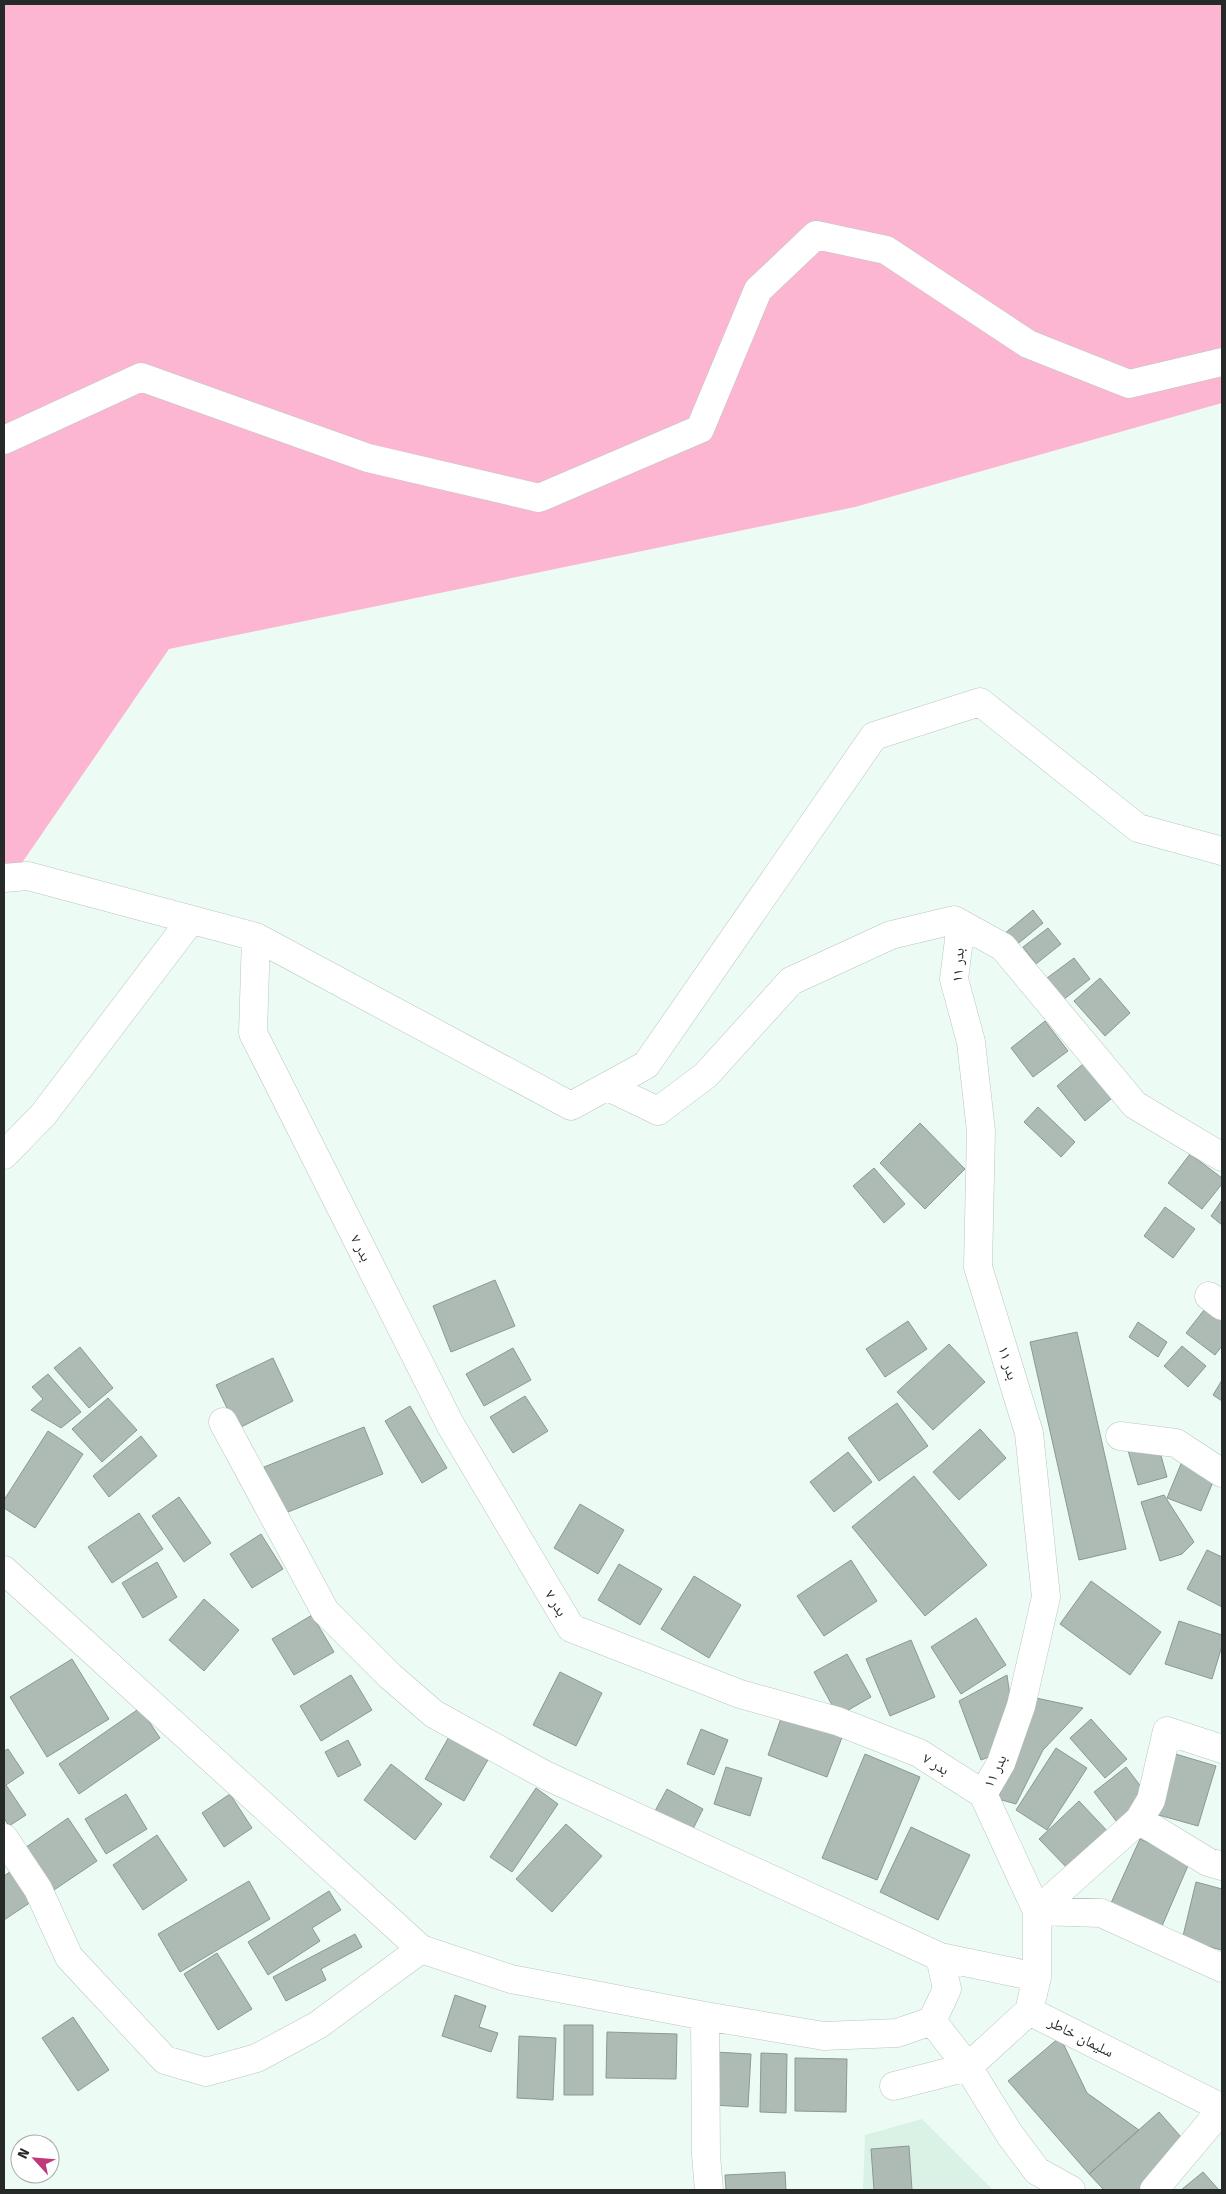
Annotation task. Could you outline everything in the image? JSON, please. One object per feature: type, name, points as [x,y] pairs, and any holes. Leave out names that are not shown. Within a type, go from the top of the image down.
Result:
[{"type":"street","points":[[4,440],[141,377],[368,458],[538,498],[700,428],[758,290],[816,235],[886,250],[1028,344],[1129,384],[1222,362]]},
{"type":"street","points":[[4,878],[28,876],[256,937],[571,1106],[646,1065],[874,736],[980,702],[1138,828],[1222,851]]},
{"type":"street","points":[[4,1155],[43,1115],[191,920]]},
{"type":"street","points":[[608,1087],[658,1111],[706,1075],[791,981],[891,936],[954,920],[1004,947],[1135,1105],[1222,1157]]},
{"type":"street","name":"بدر ۱۱","points":[[961,924],[954,979],[971,1042],[981,1132],[978,1267],[1029,1433],[1046,1597],[1021,1706],[1001,1763],[984,1794]]},
{"type":"street","name":"بدر ۷","points":[[256,937],[253,1033],[450,1424],[571,1628],[740,1694],[837,1721],[919,1753],[984,1794]]},
{"type":"street","points":[[223,1422],[325,1611],[390,1676],[434,1714],[545,1775],[940,1958],[1037,1977]]},
{"type":"street","points":[[1120,1436],[1176,1443],[1222,1473]]},
{"type":"street","points":[[4,1570],[420,1949],[511,1979],[824,2036],[897,2033],[932,2021],[947,1989],[940,1958]]},
{"type":"street","points":[[1037,1911],[1139,1820],[1151,1800],[1167,1731],[1222,1749]]},
{"type":"street","points":[[984,1794],[1037,1911]]},
{"type":"street","points":[[1139,1820],[1208,1862],[1222,1866]]},
{"type":"street","points":[[4,1838],[38,1889],[69,1957],[165,2060],[206,2072],[257,2058],[318,2025],[420,1949]]},
{"type":"street","points":[[1037,1911],[1101,1913],[1222,1968]]},
{"type":"street","name":"سلیمان خاطر","points":[[1037,1911],[1037,1977],[1029,2011],[1222,2109]]},
{"type":"street","points":[[894,2086],[968,2067],[1029,2011]]},
{"type":"street","points":[[706,2016],[706,2155],[709,2190]]},
{"type":"street","points":[[932,2021],[968,2067],[1010,2135],[1041,2180],[1071,2190]]},
{"type":"street","points":[[1154,2190],[1222,2109]]},
{"type":"shaded area","points":[[4,4],[1222,4],[1222,403],[855,507],[169,649],[4,889]]},
{"type":"shaded area","points":[[922,2119],[993,2190],[863,2190],[865,2135]]},
{"type":"building","points":[[1033,910],[1043,923],[1014,947],[1004,934]]},
{"type":"building","points":[[1048,928],[1061,944],[1036,964],[1023,947]]},
{"type":"building","points":[[1074,958],[1090,979],[1063,1000],[1047,978]]},
{"type":"building","points":[[1100,978],[1130,1013],[1105,1036],[1074,1001]]},
{"type":"building","points":[[1045,1021],[1068,1051],[1033,1077],[1011,1048]]},
{"type":"building","points":[[1083,1064],[1112,1098],[1085,1121],[1057,1086]]},
{"type":"building","points":[[1038,1107],[1075,1142],[1061,1157],[1024,1122]]},
{"type":"building","points":[[920,1123],[965,1169],[925,1209],[880,1163]]},
{"type":"building","points":[[1190,1154],[1222,1178],[1222,1184],[1202,1209],[1168,1183]]},
{"type":"building","points":[[874,1168],[905,1204],[884,1223],[853,1186]]},
{"type":"building","points":[[1222,1200],[1222,1225],[1211,1216]]},
{"type":"building","points":[[1165,1207],[1195,1229],[1173,1258],[1144,1236]]},
{"type":"building","points":[[495,1280],[515,1326],[451,1352],[433,1306]]},
{"type":"building","points":[[1208,1305],[1222,1316],[1222,1346],[1215,1355],[1186,1333]]},
{"type":"building","points":[[908,1321],[927,1349],[885,1377],[866,1349]]},
{"type":"building","points":[[1138,1322],[1167,1342],[1158,1357],[1129,1337]]},
{"type":"building","points":[[1077,1332],[1126,1549],[1079,1560],[1030,1342]]},
{"type":"building","points":[[949,1344],[985,1382],[933,1430],[897,1392]]},
{"type":"building","points":[[1182,1346],[1206,1366],[1188,1387],[1164,1366]]},
{"type":"building","points":[[80,1347],[113,1388],[89,1408],[54,1368]]},
{"type":"building","points":[[513,1348],[531,1380],[484,1406],[466,1374]]},
{"type":"building","points":[[273,1358],[293,1401],[237,1429],[216,1385]]},
{"type":"building","points":[[48,1374],[81,1412],[61,1428],[31,1410],[43,1399],[32,1387]]},
{"type":"building","points":[[1222,1380],[1222,1401],[1213,1395]]},
{"type":"building","points":[[525,1396],[548,1431],[513,1453],[490,1417]]},
{"type":"building","points":[[108,1398],[137,1430],[102,1462],[72,1429]]},
{"type":"building","points":[[897,1403],[928,1446],[879,1481],[848,1438]]},
{"type":"building","points":[[410,1406],[447,1468],[422,1483],[385,1421]]},
{"type":"building","points":[[364,1427],[383,1474],[283,1514],[264,1467]]},
{"type":"building","points":[[980,1429],[1006,1458],[959,1500],[933,1472]]},
{"type":"building","points":[[48,1431],[83,1454],[35,1528],[4,1508],[4,1500]]},
{"type":"building","points":[[141,1436],[157,1456],[109,1497],[93,1476]]},
{"type":"building","points":[[1156,1438],[1167,1477],[1138,1485],[1127,1447]]},
{"type":"building","points":[[848,1452],[872,1482],[834,1512],[810,1482]]},
{"type":"building","points":[[1183,1459],[1217,1472],[1201,1511],[1167,1498]]},
{"type":"building","points":[[914,1476],[987,1565],[925,1616],[852,1527]]},
{"type":"building","points":[[1164,1495],[1194,1542],[1182,1554],[1160,1561],[1141,1502]]},
{"type":"building","points":[[179,1497],[211,1543],[184,1562],[152,1516]]},
{"type":"building","points":[[580,1504],[624,1530],[598,1574],[554,1548]]},
{"type":"building","points":[[139,1513],[163,1549],[112,1583],[88,1547]]},
{"type":"building","points":[[261,1534],[283,1569],[252,1588],[230,1554]]},
{"type":"building","points":[[1207,1550],[1222,1557],[1222,1607],[1187,1589]]},
{"type":"building","points":[[851,1560],[877,1601],[824,1636],[797,1596]]},
{"type":"building","points":[[157,1562],[177,1597],[143,1618],[122,1583]]},
{"type":"building","points":[[619,1564],[662,1589],[640,1625],[598,1600]]},
{"type":"building","points":[[694,1576],[741,1605],[709,1658],[661,1629]]},
{"type":"building","points":[[1091,1581],[1161,1632],[1130,1675],[1060,1624]]},
{"type":"building","points":[[204,1599],[239,1630],[204,1671],[169,1640]]},
{"type":"building","points":[[312,1615],[334,1652],[294,1675],[272,1639]]},
{"type":"building","points":[[976,1618],[1006,1665],[961,1694],[931,1647]]},
{"type":"building","points":[[1179,1621],[1222,1635],[1222,1646],[1212,1679],[1165,1664]]},
{"type":"building","points":[[911,1640],[935,1697],[890,1716],[866,1659]]},
{"type":"building","points":[[847,1654],[871,1697],[838,1716],[814,1672]]},
{"type":"building","points":[[72,1659],[109,1719],[47,1757],[10,1697]]},
{"type":"building","points":[[560,1672],[602,1693],[576,1746],[533,1725]]},
{"type":"building","points":[[351,1675],[372,1710],[321,1741],[300,1706]]},
{"type":"building","points":[[1007,1675],[1012,1711],[994,1755],[981,1760],[959,1701]]},
{"type":"building","points":[[1036,1698],[1083,1708],[1043,1750],[1016,1804],[998,1799]]},
{"type":"building","points":[[140,1708],[160,1738],[79,1794],[59,1764]]},
{"type":"building","points":[[784,1710],[844,1732],[827,1777],[768,1755]]},
{"type":"building","points":[[1091,1719],[1127,1759],[1105,1778],[1070,1738]]},
{"type":"building","points":[[701,1729],[728,1740],[714,1775],[687,1764]]},
{"type":"building","points":[[450,1735],[489,1758],[464,1801],[425,1779]]},
{"type":"building","points":[[348,1740],[361,1765],[338,1777],[325,1752]]},
{"type":"building","points":[[1056,1748],[1087,1768],[1047,1830],[1016,1810]]},
{"type":"building","points":[[8,1749],[24,1773],[6,1785],[26,1815],[9,1826],[4,1818],[4,1751]]},
{"type":"building","points":[[1172,1753],[1216,1766],[1198,1826],[1155,1814]]},
{"type":"building","points":[[865,1754],[920,1777],[877,1880],[822,1858]]},
{"type":"building","points":[[391,1764],[442,1804],[415,1840],[364,1800]]},
{"type":"building","points":[[726,1767],[762,1778],[750,1816],[714,1804]]},
{"type":"building","points":[[1126,1767],[1149,1797],[1117,1822],[1094,1792]]},
{"type":"building","points":[[536,1788],[558,1804],[512,1872],[490,1857]]},
{"type":"building","points":[[667,1789],[703,1809],[692,1831],[655,1811]]},
{"type":"building","points":[[126,1794],[147,1829],[106,1854],[85,1819]]},
{"type":"building","points":[[230,1794],[252,1828],[224,1847],[202,1813]]},
{"type":"building","points":[[1079,1801],[1111,1835],[1072,1873],[1039,1839]]},
{"type":"building","points":[[68,1818],[97,1861],[51,1892],[22,1850]]},
{"type":"building","points":[[566,1824],[602,1856],[552,1912],[516,1879]]},
{"type":"building","points":[[911,1827],[970,1855],[938,1920],[880,1892]]},
{"type":"building","points":[[157,1835],[187,1880],[143,1910],[113,1865]]},
{"type":"building","points":[[1140,1839],[1190,1861],[1162,1926],[1111,1903]]},
{"type":"building","points":[[14,1869],[34,1900],[4,1920],[4,1876]]},
{"type":"building","points":[[249,1881],[270,1919],[180,1972],[158,1934]]},
{"type":"building","points":[[1196,1882],[1222,1889],[1222,1950],[1182,1940]]},
{"type":"building","points":[[329,1891],[341,1910],[312,1928],[320,1941],[268,1975],[248,1942]]},
{"type":"building","points":[[355,1934],[362,1947],[321,1969],[326,1980],[286,2001],[273,1977]]},
{"type":"building","points":[[217,1953],[252,2009],[218,2030],[184,1974]]},
{"type":"building","points":[[455,1995],[486,2006],[479,2027],[498,2033],[491,2052],[442,2036]]},
{"type":"building","points":[[73,2017],[109,2070],[78,2091],[42,2038]]},
{"type":"building","points":[[564,2025],[593,2025],[593,2095],[564,2095]]},
{"type":"building","points":[[607,2032],[677,2034],[676,2079],[606,2078]]},
{"type":"building","points":[[519,2036],[556,2038],[553,2100],[517,2098]]},
{"type":"building","points":[[1060,2037],[1087,2093],[1139,2130],[1089,2174],[1008,2081]]},
{"type":"building","points":[[715,2052],[751,2054],[748,2107],[712,2105]]},
{"type":"building","points":[[761,2053],[787,2054],[786,2113],[760,2112]]},
{"type":"building","points":[[795,2058],[847,2059],[846,2112],[795,2111]]},
{"type":"building","points":[[1159,2112],[1188,2145],[1138,2190],[1104,2190],[1089,2174]]},
{"type":"building","points":[[909,2146],[912,2190],[874,2190],[871,2149]]},
{"type":"building","points":[[785,2172],[786,2190],[726,2190],[725,2175]]},
{"type":"building","points":[[1203,2172],[1219,2190],[1181,2190]]}]
